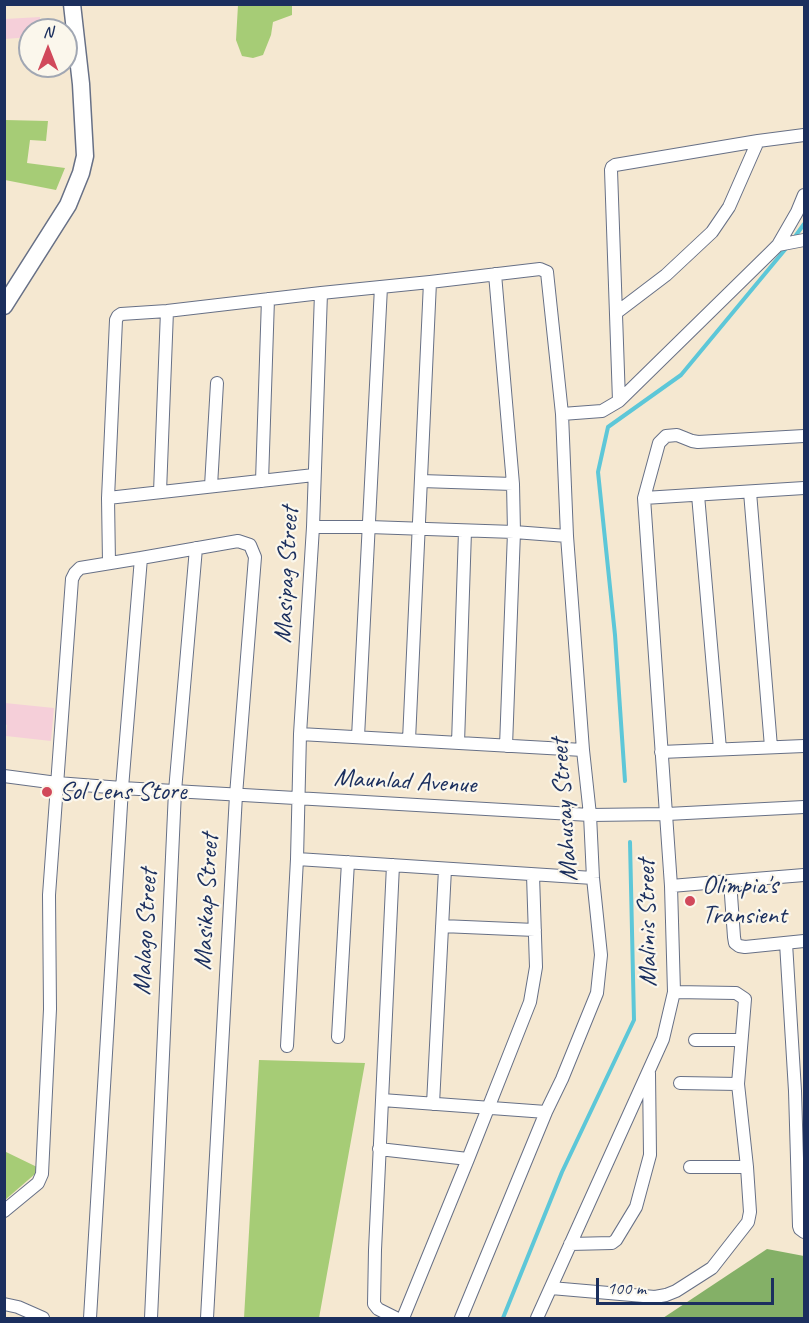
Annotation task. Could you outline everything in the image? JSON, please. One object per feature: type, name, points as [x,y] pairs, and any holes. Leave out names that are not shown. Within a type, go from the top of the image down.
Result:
[{"type":"main road","points":[[4,306],[68,205],[81,174],[85,156],[81,84],[72,4]]},
{"type":"street","points":[[619,401],[612,167],[804,135]]},
{"type":"street","points":[[616,313],[666,275],[712,232],[729,207],[758,141]]},
{"type":"street","points":[[562,414],[602,411],[619,401],[780,244],[804,195]]},
{"type":"street","points":[[780,244],[804,240]]},
{"type":"street","name":"Mahusay Street","points":[[461,1318],[597,993],[601,956],[567,536],[562,414],[546,272],[540,269],[495,274]]},
{"type":"street","points":[[110,563],[108,498],[117,316],[495,274],[513,484],[514,532],[506,746]]},
{"type":"street","points":[[409,740],[430,282]]},
{"type":"street","points":[[358,737],[381,287]]},
{"type":"street","name":"Masipag Street","points":[[287,1046],[297,859],[300,734],[313,527],[321,293]]},
{"type":"street","points":[[262,481],[268,299]]},
{"type":"street","points":[[160,492],[166,311]]},
{"type":"street","points":[[211,486],[217,383]]},
{"type":"street","name":"Malinis Street","points":[[537,1318],[663,1039],[674,992],[667,814],[644,498],[659,443],[666,436],[676,435],[698,442],[804,436]]},
{"type":"street","points":[[108,498],[314,475]]},
{"type":"street","points":[[421,481],[513,484]]},
{"type":"street","points":[[644,498],[804,488]]},
{"type":"street","points":[[750,492],[771,747]]},
{"type":"street","points":[[698,495],[720,749]]},
{"type":"street","points":[[313,527],[514,532],[567,536]]},
{"type":"street","points":[[458,743],[465,531]]},
{"type":"street","name":"Masikap Street","points":[[4,1211],[38,1183],[42,1174],[50,1009],[49,896],[72,579],[80,568],[238,541],[250,545],[255,557],[236,795],[207,1318]]},
{"type":"street","name":"Malago Street","points":[[151,1318],[175,791],[196,548]]},
{"type":"street","points":[[90,1318],[122,788],[141,558]]},
{"type":"street","points":[[300,734],[583,750]]},
{"type":"street","points":[[661,752],[804,746]]},
{"type":"street","name":"Maunlad Avenue","points":[[4,776],[122,788],[590,815],[667,814],[804,807]]},
{"type":"street","points":[[297,859],[593,878]]},
{"type":"street","points":[[338,1037],[348,862]]},
{"type":"street","points":[[393,865],[374,1305],[378,1310],[396,1318]]},
{"type":"street","points":[[433,1104],[445,868]]},
{"type":"street","points":[[403,1318],[530,1002],[536,967],[533,875]]},
{"type":"street","points":[[671,886],[804,875]]},
{"type":"street","points":[[730,881],[735,943],[745,947],[804,941]]},
{"type":"street","points":[[442,926],[535,930]]},
{"type":"street","points":[[786,943],[800,1091],[799,1226],[804,1232]]},
{"type":"street","points":[[551,1288],[655,1297],[676,1292],[712,1268],[748,1222],[750,1212],[747,1167],[738,1084],[745,999],[736,993],[674,992]]},
{"type":"street","points":[[695,1040],[741,1040]]},
{"type":"street","points":[[570,1244],[612,1243],[636,1207],[650,1155],[649,1070]]},
{"type":"street","points":[[680,1083],[738,1084]]},
{"type":"street","points":[[382,1100],[546,1112]]},
{"type":"street","points":[[379,1149],[468,1159]]},
{"type":"street","points":[[690,1167],[747,1167]]},
{"type":"street","points":[[4,1304],[18,1307],[43,1318]]},
{"type":"shaded area","points":[[18,18],[18,38],[5,39],[5,19]]},
{"type":"shaded area","points":[[5,703],[54,708],[51,741],[6,736]]},
{"type":"green space","points":[[238,5],[292,5],[292,15],[273,22],[271,35],[263,55],[253,58],[242,56],[236,40]]},
{"type":"green space","points":[[5,120],[48,121],[46,141],[30,140],[27,163],[65,168],[56,190],[5,180]]},
{"type":"green space","points":[[259,1060],[365,1063],[319,1318],[244,1318]]},
{"type":"green space","points":[[4,1151],[37,1167],[35,1174],[5,1200]]},
{"type":"green space","points":[[767,1249],[804,1256],[804,1318],[663,1318]]},
{"type":"waterway","points":[[794,238],[804,224]]},
{"type":"waterway","points":[[625,781],[615,635],[598,472],[608,427],[681,375],[788,246]]},
{"type":"waterway","points":[[503,1318],[562,1172],[634,1020],[630,842]]},
{"type":"place","name":"Sol Lens Store","points":[[47,792]]},
{"type":"place","name":"Olimpia's Transient","points":[[690,901]]}]
